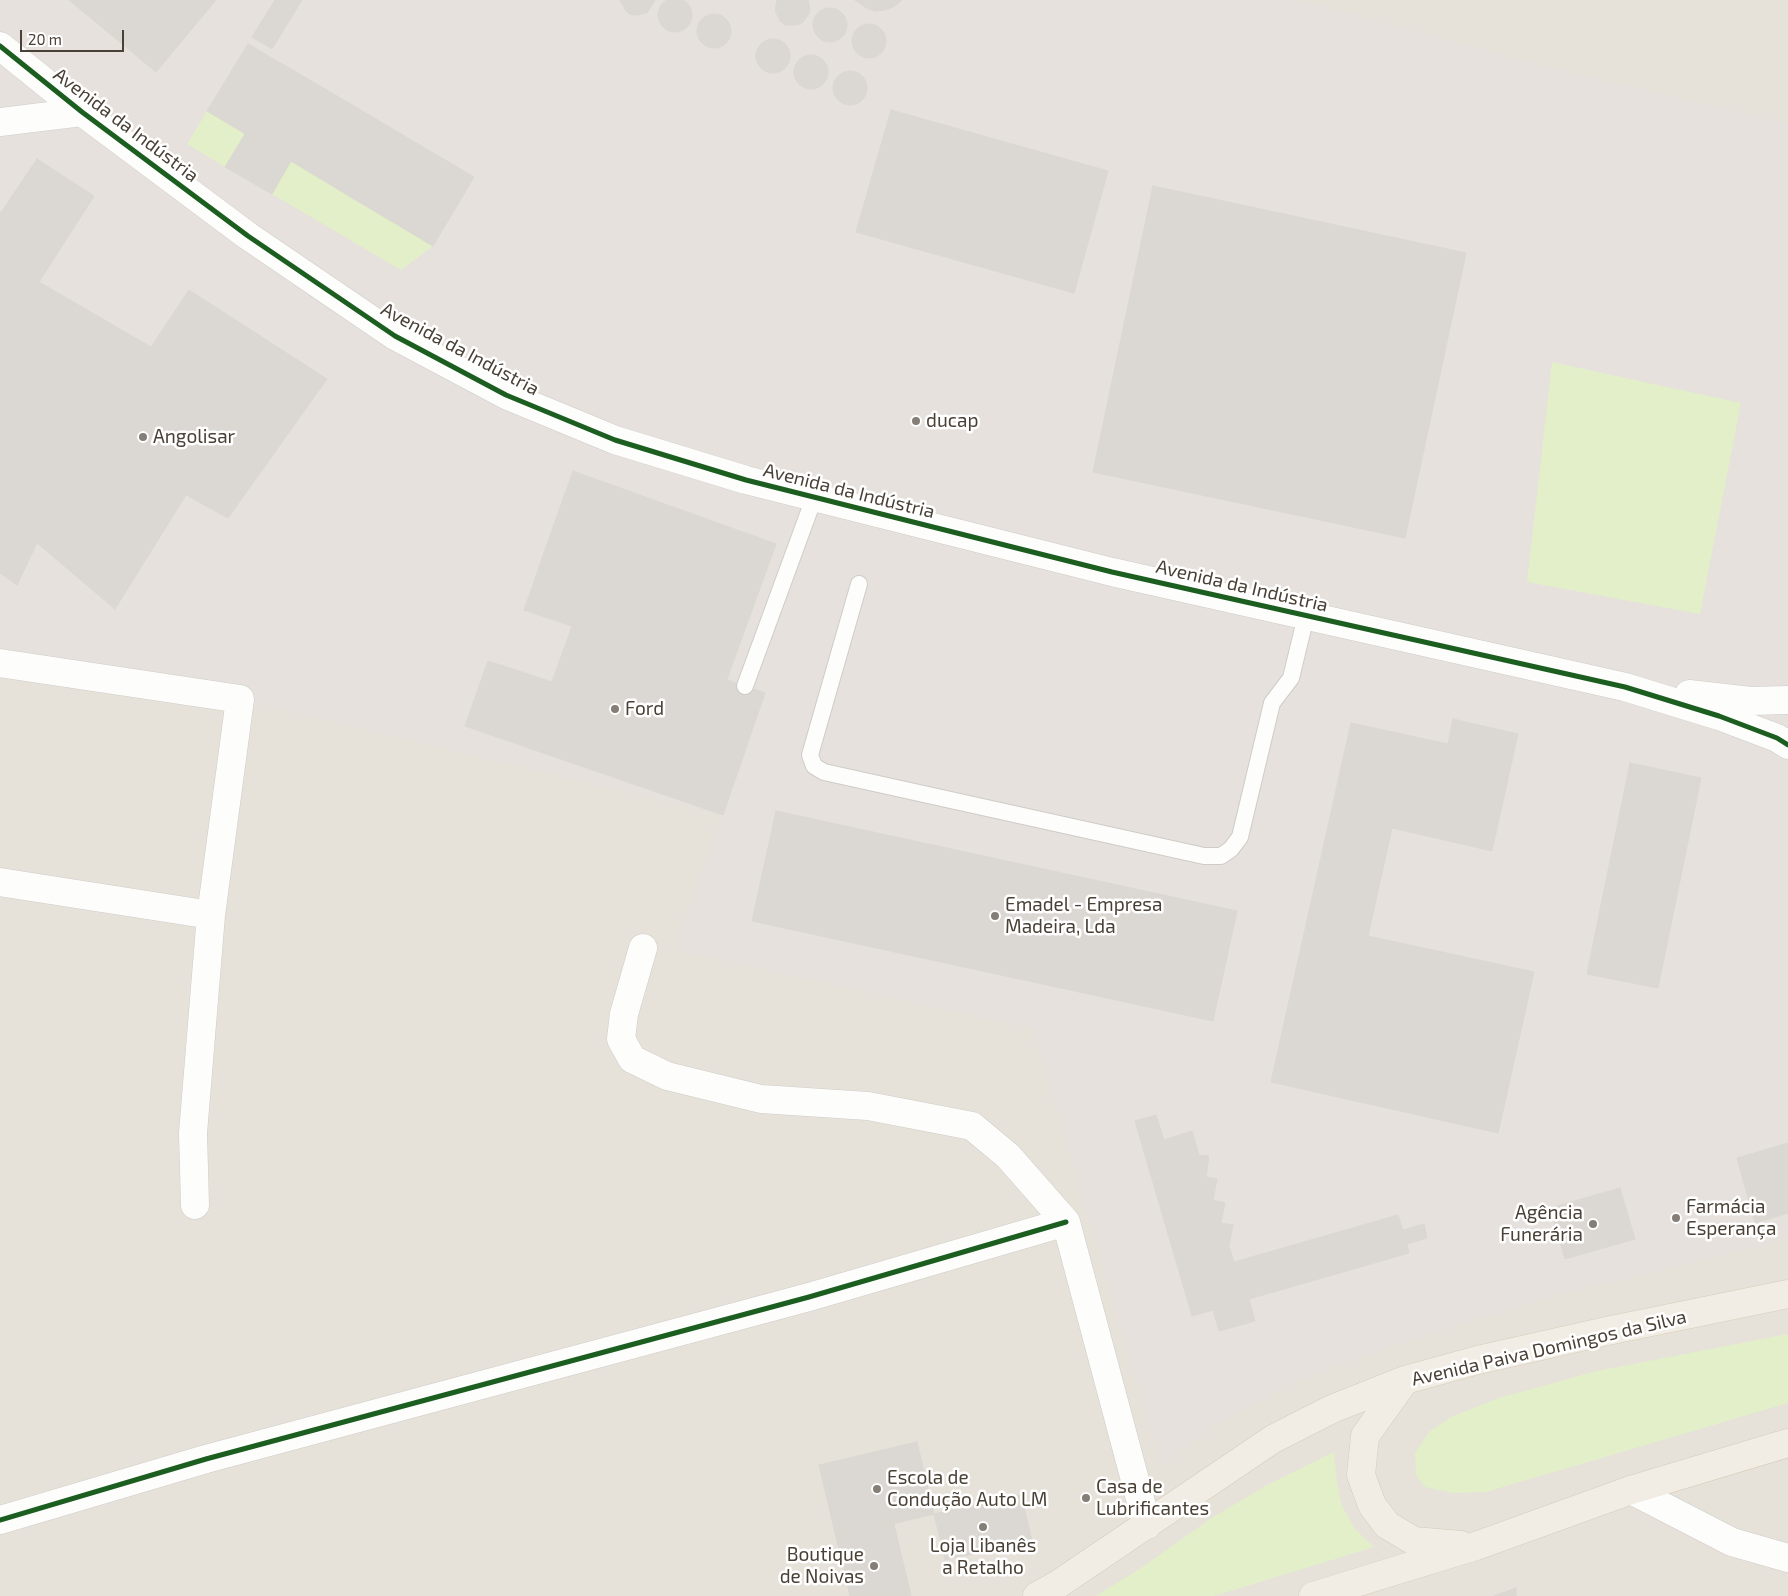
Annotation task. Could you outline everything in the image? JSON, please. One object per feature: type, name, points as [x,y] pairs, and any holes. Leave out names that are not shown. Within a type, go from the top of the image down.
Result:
[{"type":"main road","name":"Avenida Paiva Domingos da Silva","points":[[1037,1596],[1057,1585],[1274,1439],[1332,1409],[1405,1380],[1478,1360],[1607,1331],[1788,1294]]},
{"type":"main road","points":[[1405,1380],[1364,1436],[1361,1475],[1372,1504],[1387,1525],[1414,1541],[1476,1546]]},
{"type":"main road","points":[[1313,1596],[1476,1546],[1630,1490],[1788,1443]]},
{"type":"street","name":"Avenida da Indústria","points":[[0,46],[82,112],[248,236],[395,336],[506,395],[615,440],[746,480],[1112,572],[1625,687],[1719,716],[1777,738],[1788,745]]},
{"type":"street","points":[[0,122],[82,112]]},
{"type":"street","points":[[0,663],[240,699],[211,915],[193,1133],[195,1205]]},
{"type":"street","name":"Avenida da Indústria","points":[[1625,687],[1751,701],[1788,700]]},
{"type":"street","points":[[0,882],[211,915]]},
{"type":"street","points":[[643,948],[624,1014],[621,1039],[632,1059],[666,1076],[761,1099],[868,1106],[972,1126],[1008,1156],[1066,1222],[1147,1525]]},
{"type":"street","points":[[0,1520],[206,1459],[809,1298],[1066,1222]]},
{"type":"street","points":[[1630,1490],[1732,1542],[1788,1558]]},
{"type":"lane","points":[[745,686],[814,498]]},
{"type":"lane","points":[[859,584],[810,755],[814,766],[824,772],[1204,856],[1221,856],[1232,849],[1240,836],[1272,703],[1291,678],[1306,616]]},
{"type":"shaded area","points":[[0,0],[1788,0],[1788,1596],[0,1596]]},
{"type":"shaded area","points":[[0,0],[1298,0],[1558,70],[1788,124],[1788,1239],[1557,1295],[1409,1340],[1288,1384],[1217,1424],[1162,1466],[1034,1029],[674,949],[723,815],[240,699],[0,663]]},
{"type":"green space","points":[[207,111],[245,134],[225,167],[187,144]]},
{"type":"green space","points":[[291,161],[433,246],[401,270],[272,194]]},
{"type":"green space","points":[[1552,362],[1741,403],[1700,614],[1527,582]]},
{"type":"green space","points":[[1788,1334],[1788,1403],[1486,1492],[1453,1493],[1425,1487],[1416,1475],[1415,1453],[1429,1432],[1453,1416],[1499,1398],[1597,1371]]},
{"type":"green space","points":[[1334,1452],[1342,1506],[1355,1529],[1374,1547],[1214,1596],[1096,1596],[1141,1568],[1210,1519],[1267,1485]]},
{"type":"building","points":[[675,-2],[682,-1],[687,3],[691,8],[691,22],[687,27],[682,31],[675,32],[668,31],[663,27],[659,22],[658,15],[659,8],[663,3],[668,-1]]},
{"type":"building","points":[[69,0],[216,0],[156,72]]},
{"type":"building","points":[[275,0],[302,0],[272,49],[252,37]]},
{"type":"building","points":[[620,0],[655,0],[647,13],[631,15],[626,11]]},
{"type":"building","points":[[777,0],[808,0],[809,14],[802,23],[786,25],[781,22],[775,11]]},
{"type":"building","points":[[855,0],[902,0],[895,6],[875,11],[866,8]]},
{"type":"building","points":[[830,8],[837,9],[842,13],[846,18],[846,32],[842,37],[837,41],[830,42],[823,41],[818,37],[814,32],[813,25],[814,18],[818,13],[823,9]]},
{"type":"building","points":[[714,14],[721,15],[726,19],[730,24],[730,38],[726,43],[721,47],[714,48],[707,47],[702,43],[698,38],[697,31],[698,24],[702,19],[707,15]]},
{"type":"building","points":[[869,24],[876,25],[881,29],[885,34],[885,48],[881,53],[876,57],[869,58],[862,57],[857,53],[853,48],[852,41],[853,34],[857,29],[862,25]]},
{"type":"building","points":[[773,39],[780,40],[785,44],[789,49],[789,63],[785,68],[780,72],[773,73],[766,72],[761,68],[757,63],[756,56],[757,49],[761,44],[766,40]]},
{"type":"building","points":[[248,44],[332,93],[291,161],[207,111]]},
{"type":"building","points":[[811,55],[818,56],[823,60],[827,65],[827,79],[823,84],[818,88],[811,89],[804,88],[799,84],[795,79],[794,72],[795,65],[799,60],[804,56]]},
{"type":"building","points":[[850,71],[857,72],[862,76],[866,81],[866,95],[862,100],[857,104],[850,105],[843,104],[838,100],[834,95],[833,88],[834,81],[838,76],[843,72]]},
{"type":"building","points":[[332,93],[391,128],[349,196],[291,161]]},
{"type":"building","points":[[891,110],[1108,171],[1074,293],[856,232]]},
{"type":"building","points":[[391,128],[474,177],[433,246],[349,196]]},
{"type":"building","points":[[245,134],[291,161],[272,194],[225,167]]},
{"type":"building","name":"Angolisar","points":[[37,159],[94,196],[39,282],[151,347],[189,290],[327,379],[228,518],[186,495],[115,609],[37,543],[17,585],[0,573],[0,214]]},
{"type":"building","points":[[1153,186],[1466,253],[1405,538],[1093,472]]},
{"type":"building","name":"Ford","points":[[573,471],[776,544],[727,679],[572,626],[593,564],[546,547]]},
{"type":"building","points":[[546,547],[593,564],[572,626],[524,610]]},
{"type":"building","name":"Ford","points":[[572,626],[765,693],[723,815],[465,726],[488,661],[552,682]]},
{"type":"building","points":[[1453,719],[1518,734],[1492,851],[1392,828],[1368,936],[1534,972],[1498,1133],[1271,1082],[1351,723],[1448,744]]},
{"type":"building","points":[[1630,763],[1701,778],[1658,988],[1587,974]]},
{"type":"building","name":"Emadel - Empresa Madeira, Lda","points":[[776,811],[1237,911],[1213,1021],[752,921]]},
{"type":"building","points":[[1156,1115],[1164,1140],[1192,1131],[1199,1155],[1209,1156],[1206,1177],[1217,1179],[1213,1200],[1225,1203],[1221,1223],[1233,1225],[1229,1246],[1234,1262],[1398,1215],[1403,1230],[1424,1224],[1427,1238],[1407,1244],[1409,1253],[1249,1299],[1255,1321],[1219,1331],[1213,1310],[1192,1316],[1135,1121]]},
{"type":"building","points":[[1788,1143],[1788,1213],[1755,1223],[1737,1158]]},
{"type":"building","name":"Agência Funerária","points":[[1620,1188],[1635,1239],[1565,1259],[1550,1208]]},
{"type":"building","name":"Escola de Condução Auto LM","points":[[917,1442],[934,1514],[836,1537],[819,1465]]},
{"type":"building","name":"Loja Libanês a Retalho","points":[[1021,1495],[1032,1541],[945,1560],[934,1514]]},
{"type":"building","name":"Boutique de Noivas","points":[[894,1524],[911,1596],[850,1596],[836,1537]]},
{"type":"building","points":[[1516,1588],[1516,1596],[1494,1596]]},
{"type":"cycle path","points":[[0,46],[82,112],[248,236],[395,336],[506,395],[615,440],[746,480],[1112,572],[1625,687],[1719,716],[1777,738],[1788,745]]},
{"type":"cycle path","points":[[0,1520],[206,1459],[809,1297],[1066,1222]]},
{"type":"place","name":"ducap","points":[[916,421]]},
{"type":"place","name":"Angolisar","points":[[143,437]]},
{"type":"place","name":"Ford","points":[[615,709]]},
{"type":"place","name":"Emadel - Empresa Madeira, Lda","points":[[995,916]]},
{"type":"place","name":"Farmácia Esperança","points":[[1676,1218]]},
{"type":"place","name":"Agência Funerária","points":[[1593,1224]]},
{"type":"place","name":"Escola de Condução Auto LM","points":[[877,1489]]},
{"type":"place","name":"Casa de Lubrificantes","points":[[1086,1498]]},
{"type":"place","name":"Loja Libanês a Retalho","points":[[983,1527]]},
{"type":"place","name":"Boutique de Noivas","points":[[874,1566]]}]
